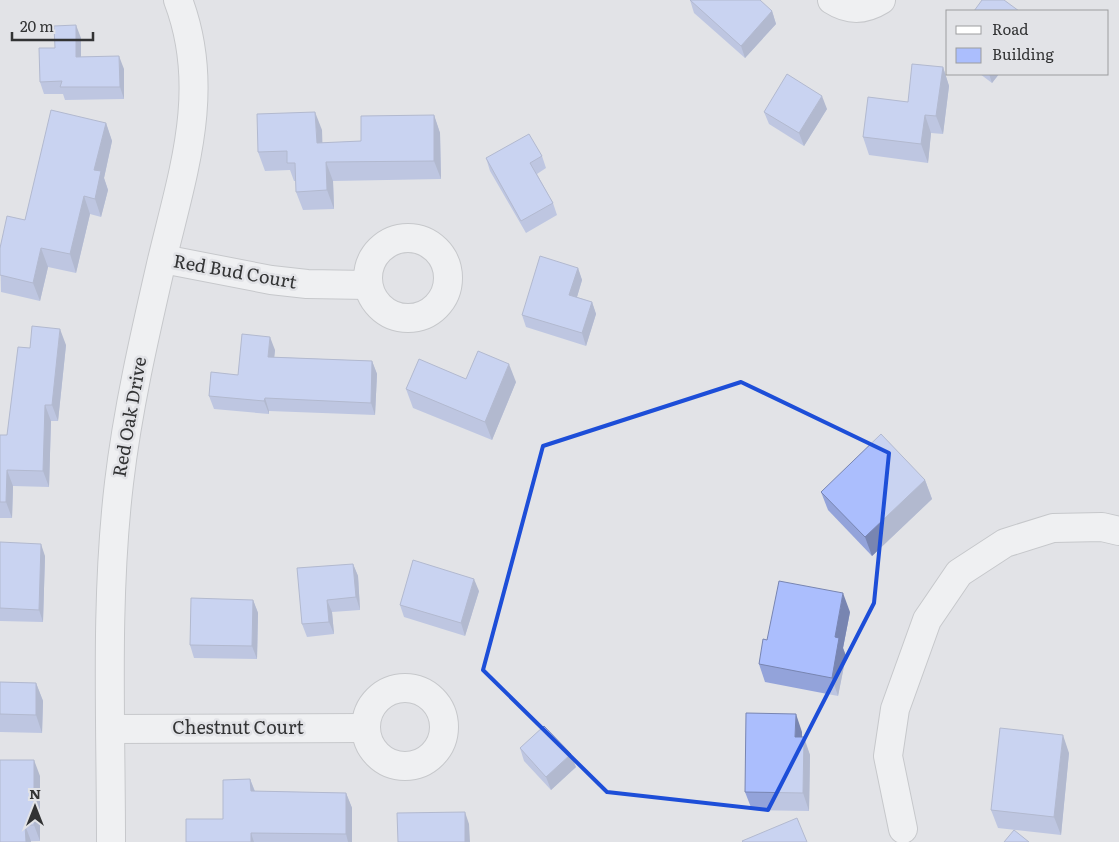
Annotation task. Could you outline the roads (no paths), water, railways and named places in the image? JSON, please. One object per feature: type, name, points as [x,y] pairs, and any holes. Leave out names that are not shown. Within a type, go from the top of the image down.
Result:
[{"type":"street","name":"Red Oak Drive","points":[[111,842],[111,594],[119,483],[136,376],[184,174],[194,108],[192,45],[178,0]]},
{"type":"street","points":[[832,0],[843,6],[853,8],[869,6],[882,0]]},
{"type":"street","name":"Red Bud Court","points":[[163,259],[271,280],[306,284],[368,284]]},
{"type":"street","points":[[903,829],[888,756],[894,709],[927,620],[959,573],[1005,543],[1053,528],[1102,526],[1119,531]]},
{"type":"street","name":"Chestnut Court","points":[[111,729],[366,728]]}]
